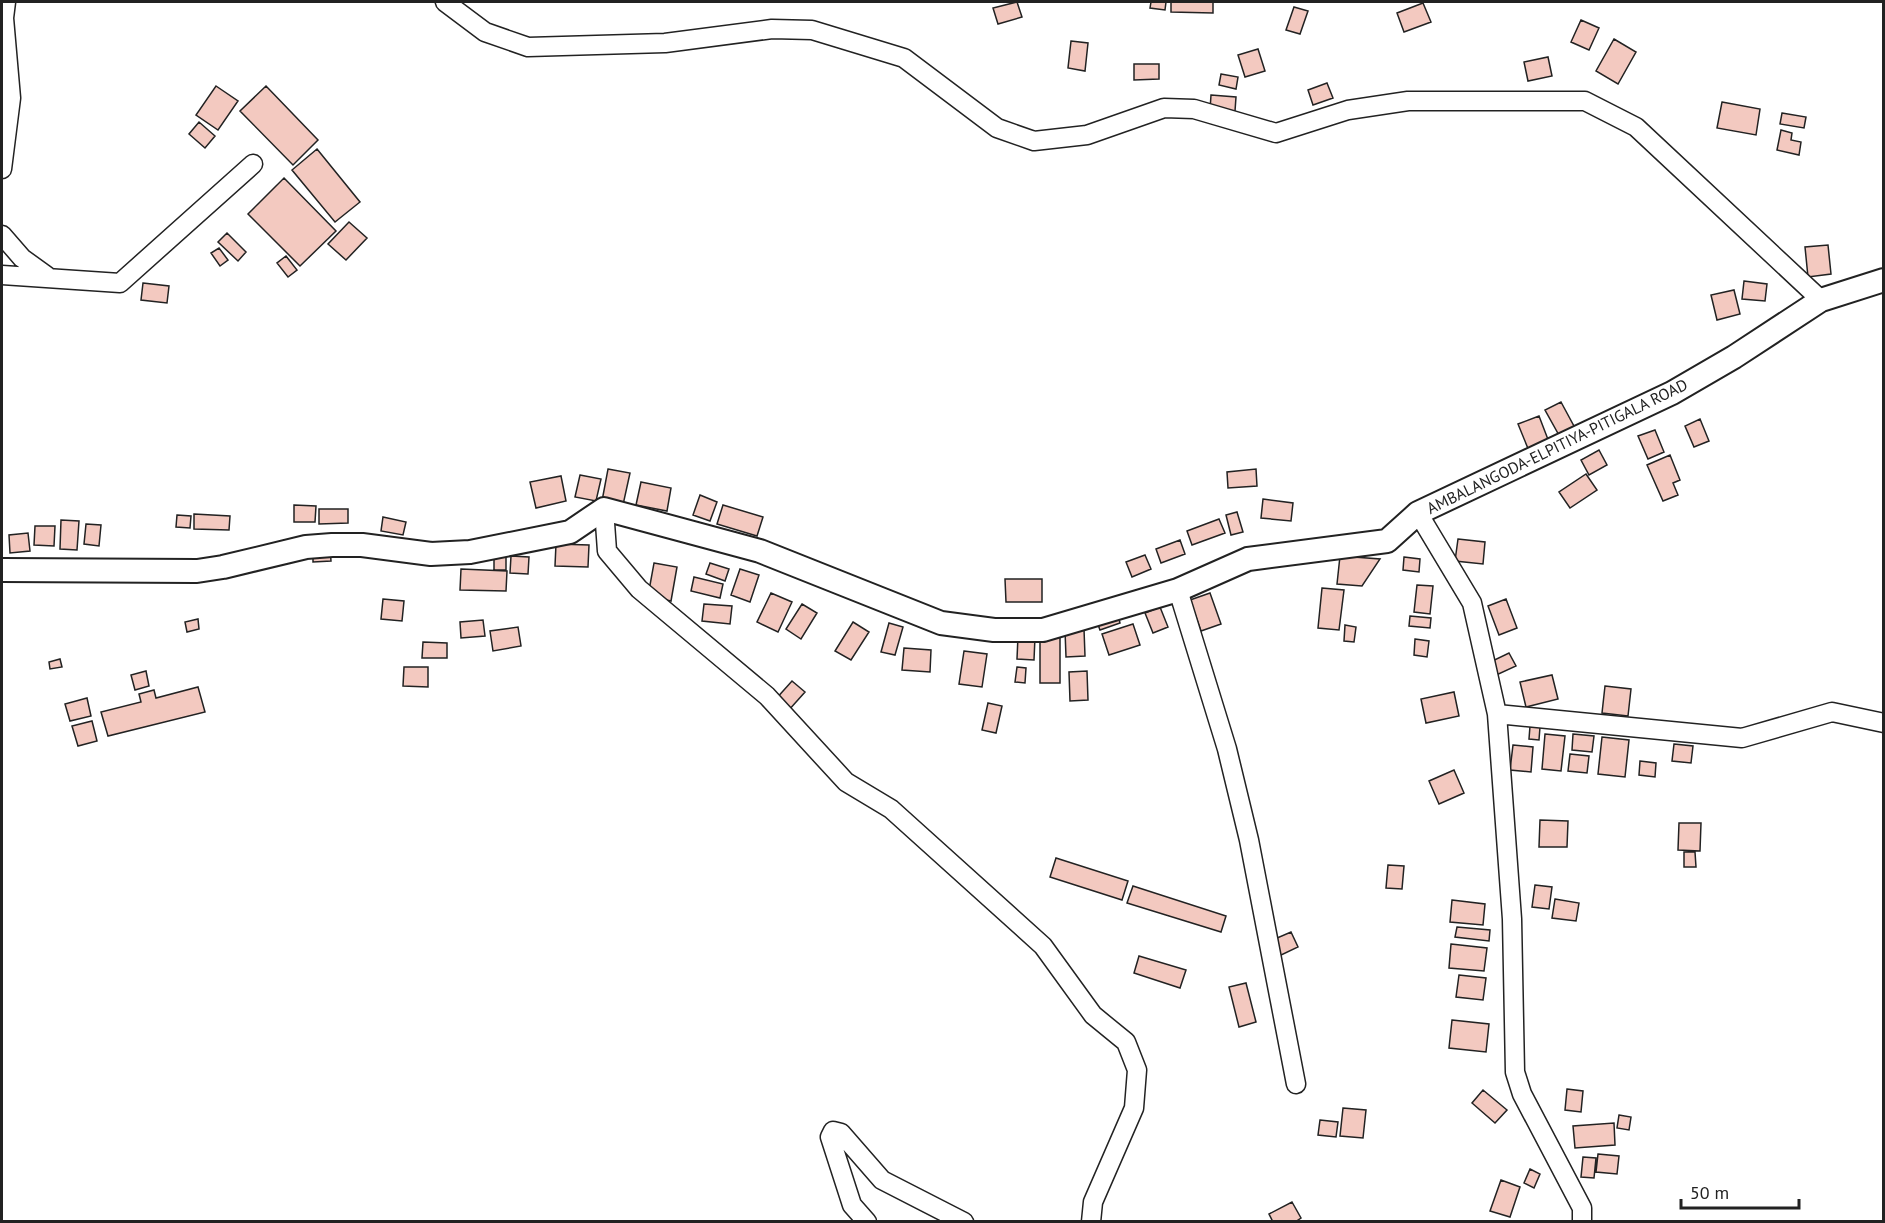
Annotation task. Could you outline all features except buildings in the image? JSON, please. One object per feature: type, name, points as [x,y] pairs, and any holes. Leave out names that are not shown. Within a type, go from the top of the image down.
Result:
[{"type":"main road","name":"AMBALANGODA-ELPITIYA-PITIGALA ROAD","points":[[604,509],[760,551],[941,623],[994,630],[1043,630],[1178,590],[1248,559],[1388,541],[1418,513],[1672,393],[1734,357],[1821,300],[1884,280]]},
{"type":"main road","points":[[2,570],[197,571],[306,547],[332,545],[362,545],[432,554],[470,552],[570,531],[604,509]]},
{"type":"street","points":[[2,169],[10,98],[4,18],[6,2]]},
{"type":"street","points":[[445,2],[485,32],[528,47],[665,43],[772,28],[812,30],[904,58],[998,128],[1034,141],[1087,135],[1164,108],[1194,109],[1276,133],[1348,110],[1408,101],[1585,101],[1636,127],[1821,300]]},
{"type":"street","points":[[2,274],[120,283],[253,164]]},
{"type":"street","points":[[2,236],[22,258],[48,277]]},
{"type":"street","points":[[604,509],[607,551],[639,589],[767,696],[846,782],[891,809],[1043,946],[1093,1015],[1126,1042],[1137,1070],[1134,1108],[1093,1202],[1091,1221]]},
{"type":"street","points":[[1418,513],[1472,603],[1497,714],[1512,919],[1515,1072],[1522,1094],[1582,1208],[1582,1221]]},
{"type":"street","points":[[1178,590],[1227,749],[1244,817],[1296,1084]]},
{"type":"street","points":[[1497,714],[1742,738],[1832,712],[1884,723]]},
{"type":"street","points":[[867,1221],[852,1205],[830,1137],[834,1131],[842,1133],[882,1180],[964,1221]]}]
